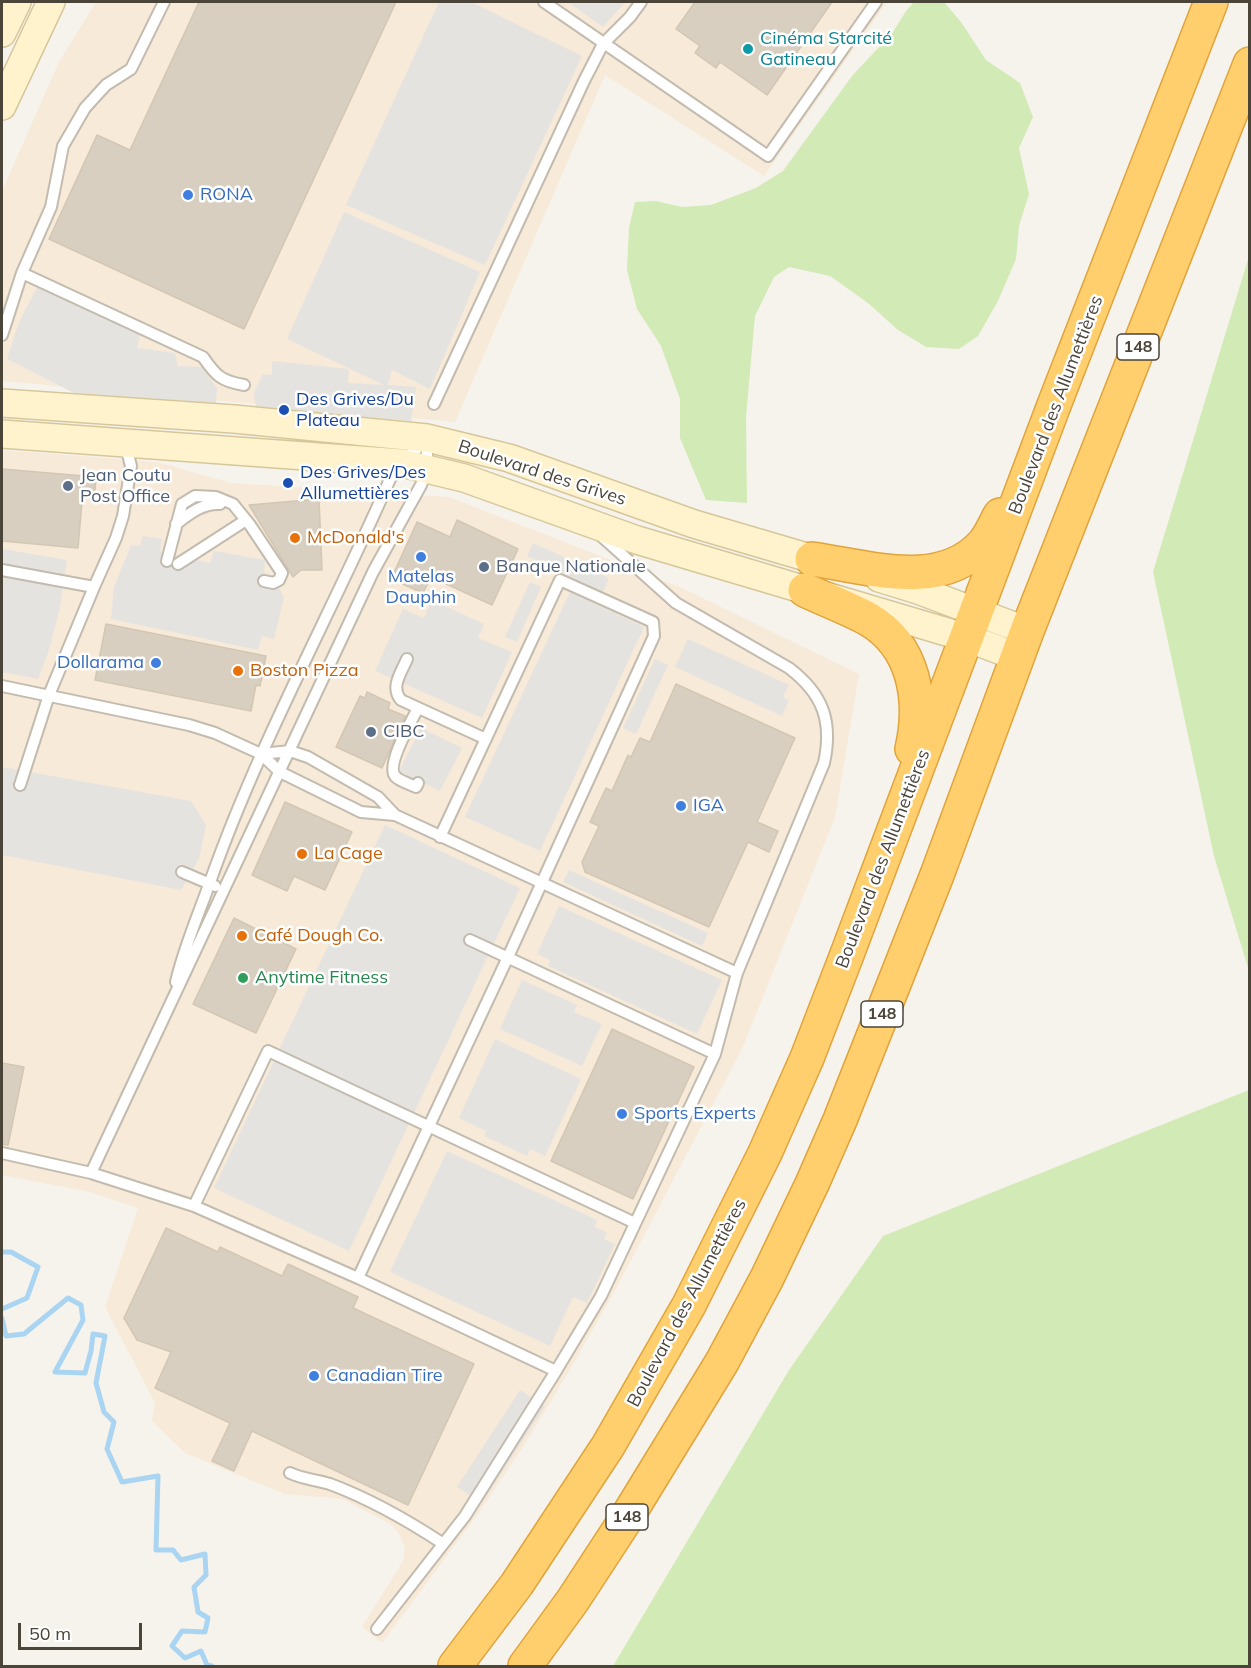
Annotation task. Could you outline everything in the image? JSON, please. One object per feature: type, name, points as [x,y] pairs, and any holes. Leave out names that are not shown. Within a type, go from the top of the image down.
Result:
[{"type":"highway","name":"Boulevard des Allumettières","points":[[455,1666],[517,1584],[608,1446],[689,1305],[765,1153],[807,1058],[973,625],[1054,405],[1210,2]]},
{"type":"highway","name":"148","points":[[525,1666],[573,1600],[722,1362],[767,1278],[812,1184],[840,1120],[937,875],[1023,644],[1250,64]]},
{"type":"highway","points":[[809,574],[913,573],[947,568],[963,561],[975,552],[991,533],[1054,405]]},
{"type":"highway","points":[[809,574],[888,634],[897,644],[913,677],[917,718],[897,820]]},
{"type":"street","points":[[2,33],[17,2]]},
{"type":"street","points":[[2,106],[51,2]]},
{"type":"street","name":"Boulevard des Grives","points":[[2,403],[234,419],[427,438],[509,458],[694,524],[809,574],[973,625],[1023,644]]},
{"type":"street","name":"Boulevard des Grives","points":[[2,434],[401,463],[496,488],[696,559],[809,574]]},
{"type":"lane","points":[[2,335],[22,273],[51,207],[63,146],[85,108],[106,85],[131,69],[164,2]]},
{"type":"lane","points":[[544,2],[768,156],[876,2]]},
{"type":"lane","points":[[434,404],[559,133],[603,44],[642,2]]},
{"type":"lane","points":[[22,273],[203,357],[217,377],[244,385]]},
{"type":"lane","points":[[170,1005],[183,954],[261,754],[390,479],[401,463],[427,438]]},
{"type":"lane","points":[[91,1173],[373,572],[427,468],[427,438]]},
{"type":"lane","points":[[20,785],[48,695],[116,538],[123,516],[131,466],[125,442]]},
{"type":"lane","points":[[246,520],[173,562],[176,524],[182,504],[195,496],[216,497],[233,504],[246,520],[282,573],[279,580],[273,583],[264,581]]},
{"type":"lane","points":[[377,1629],[465,1516],[601,1296],[715,1054],[737,973],[824,763],[827,736],[820,699],[801,677],[676,603],[586,521]]},
{"type":"lane","points":[[2,570],[94,587]]},
{"type":"lane","points":[[358,1278],[508,957],[654,636],[652,622],[560,580],[440,837]]},
{"type":"lane","points":[[407,659],[395,690],[401,700],[486,739]]},
{"type":"lane","points":[[2,686],[189,725],[215,733],[261,754],[280,772],[362,812],[395,815]]},
{"type":"lane","points":[[418,708],[397,753],[393,771],[394,776],[399,779],[416,787],[418,783]]},
{"type":"lane","points":[[261,754],[290,751],[308,758],[378,797],[395,815],[737,973]]},
{"type":"lane","points":[[182,872],[224,890]]},
{"type":"lane","points":[[470,940],[715,1054]]},
{"type":"lane","points":[[194,1206],[268,1050],[635,1223]]},
{"type":"lane","points":[[2,1153],[91,1173],[194,1206],[358,1278],[556,1371]]},
{"type":"lane","points":[[290,1473],[305,1479],[328,1483],[366,1499],[405,1519],[442,1543]]},
{"type":"shaded area","points":[[96,2],[887,2],[764,176],[605,75],[455,422],[2,381],[2,191],[59,62]]},
{"type":"shaded area","points":[[439,2],[471,2],[582,56],[485,265],[346,205]]},
{"type":"shaded area","points":[[568,2],[625,2],[603,27]]},
{"type":"shaded area","points":[[344,212],[480,272],[430,389],[392,370],[388,385],[416,387],[411,421],[256,407],[254,393],[263,374],[272,375],[272,361],[349,369],[348,383],[384,385],[287,339]]},
{"type":"shaded area","points":[[40,282],[142,328],[137,348],[175,353],[178,366],[201,367],[217,388],[216,403],[74,393],[7,359],[19,322]]},
{"type":"shaded area","points":[[2,450],[157,462],[231,483],[449,497],[682,588],[859,674],[835,817],[742,1049],[618,1285],[571,1368],[523,1447],[480,1511],[382,1643],[362,1627],[403,1561],[405,1548],[400,1535],[392,1525],[343,1499],[285,1494],[185,1453],[152,1421],[155,1403],[105,1307],[138,1208],[90,1192],[2,1175]]},
{"type":"shaded area","points":[[143,536],[162,539],[160,551],[210,563],[214,551],[265,560],[264,573],[272,575],[284,597],[274,639],[262,636],[258,650],[111,619],[114,587],[131,545],[140,546]]},
{"type":"shaded area","points":[[533,543],[609,578],[603,592],[527,556]]},
{"type":"shaded area","points":[[3,549],[67,560],[60,607],[49,650],[38,679],[2,672]]},
{"type":"shaded area","points":[[530,582],[541,587],[517,642],[505,637]]},
{"type":"shaded area","points":[[570,592],[644,627],[540,851],[465,817]]},
{"type":"shaded area","points":[[432,600],[484,624],[478,638],[512,652],[482,718],[375,671],[403,609],[424,618]]},
{"type":"shaded area","points":[[688,639],[789,685],[783,697],[789,700],[782,716],[675,667]]},
{"type":"shaded area","points":[[655,659],[668,665],[636,734],[623,728]]},
{"type":"shaded area","points":[[421,728],[462,748],[440,791],[399,771]]},
{"type":"shaded area","points":[[2,767],[191,801],[206,825],[199,859],[181,890],[2,855]]},
{"type":"shaded area","points":[[385,825],[520,888],[349,1251],[214,1188]]},
{"type":"shaded area","points":[[569,870],[708,933],[702,946],[563,882]]},
{"type":"shaded area","points":[[559,906],[722,980],[697,1034],[548,966],[550,960],[537,954]]},
{"type":"shaded area","points":[[522,980],[577,1005],[574,1012],[602,1024],[582,1066],[500,1029]]},
{"type":"shaded area","points":[[495,1039],[581,1079],[545,1156],[530,1149],[527,1156],[484,1136],[486,1131],[459,1118]]},
{"type":"shaded area","points":[[447,1151],[597,1220],[595,1227],[607,1233],[604,1239],[615,1244],[587,1303],[573,1297],[550,1346],[390,1272]]},
{"type":"shaded area","points":[[520,1390],[545,1406],[482,1503],[457,1487]]},
{"type":"green space","points":[[914,2],[944,2],[961,22],[986,60],[1020,83],[1033,117],[1019,148],[1029,194],[1019,226],[1016,259],[998,301],[978,336],[959,349],[926,347],[898,330],[868,303],[830,276],[789,267],[774,277],[755,316],[746,417],[747,503],[706,500],[680,438],[680,399],[661,346],[637,309],[627,270],[629,228],[635,202],[656,201],[682,207],[711,205],[756,188],[783,171],[852,76],[893,32]]},
{"type":"green space","points":[[1249,256],[1249,971],[1214,856],[1153,572]]},
{"type":"green space","points":[[1249,1090],[1249,1666],[613,1666],[789,1370],[883,1236]]},
{"type":"building","name":"RONA","points":[[199,2],[396,2],[244,329],[49,239],[97,135],[130,150]]},
{"type":"building","name":"Cinéma Starcité Gatineau","points":[[695,2],[832,2],[767,95],[720,62],[716,68],[695,53],[700,46],[676,29]]},
{"type":"building","points":[[2,469],[96,477],[95,491],[83,490],[78,548],[2,541]]},
{"type":"building","name":"McDonald's","points":[[319,499],[322,570],[301,570],[293,577],[249,505]]},
{"type":"building","points":[[457,520],[518,549],[492,605],[431,577],[423,593],[391,579],[417,522],[450,537]]},
{"type":"building","name":"Dollarama","points":[[106,624],[266,656],[260,686],[256,685],[251,711],[95,680]]},
{"type":"building","name":"IGA","points":[[676,684],[795,738],[757,822],[778,831],[769,852],[748,842],[709,927],[585,872],[582,862],[599,826],[590,822],[606,788],[612,791],[628,755],[631,757],[640,738],[650,742]]},
{"type":"building","name":"CIBC","points":[[367,692],[390,703],[388,709],[405,716],[382,768],[336,747],[360,696],[365,698]]},
{"type":"building","name":"La Cage","points":[[285,802],[352,832],[325,890],[294,876],[287,891],[252,875]]},
{"type":"building","name":"Anytime Fitness","points":[[234,918],[296,949],[256,1033],[193,1004]]},
{"type":"building","name":"Sports Experts","points":[[612,1029],[694,1067],[633,1199],[551,1161]]},
{"type":"building","points":[[2,1063],[24,1067],[8,1145],[2,1144]]},
{"type":"building","name":"Canadian Tire","points":[[166,1228],[218,1252],[220,1247],[282,1276],[288,1264],[358,1297],[353,1308],[474,1364],[408,1505],[252,1431],[234,1471],[212,1461],[230,1423],[155,1388],[171,1352],[137,1340],[124,1318]]},
{"type":"waterway","points":[[2,1252],[11,1252],[38,1267],[27,1298],[2,1309]]},
{"type":"waterway","points":[[2,1318],[6,1336],[24,1334],[68,1298],[81,1305],[83,1320],[55,1372],[85,1373],[93,1334],[105,1336],[96,1383],[104,1412],[114,1422],[107,1449],[122,1482],[158,1476],[156,1550],[173,1550],[181,1560],[205,1554],[206,1575],[194,1587],[198,1612],[208,1618],[205,1632],[182,1631],[172,1646],[185,1658],[201,1651],[207,1665],[212,1666]]},
{"type":"place","name":"Cinéma Starcité Gatineau","points":[[748,49]]},
{"type":"place","name":"RONA","points":[[188,195]]},
{"type":"place","name":"Des Grives/Du Plateau","points":[[284,410]]},
{"type":"place","name":"Des Grives/Des Allumettières","points":[[288,483]]},
{"type":"place","name":"Jean Coutu Post Office","points":[[68,486]]},
{"type":"place","name":"McDonald's","points":[[295,538]]},
{"type":"place","name":"Matelas Dauphin","points":[[421,557]]},
{"type":"place","name":"Banque Nationale","points":[[484,567]]},
{"type":"place","name":"Dollarama","points":[[156,663]]},
{"type":"place","name":"Boston Pizza","points":[[238,671]]},
{"type":"place","name":"CIBC","points":[[371,732]]},
{"type":"place","name":"IGA","points":[[681,806]]},
{"type":"place","name":"La Cage","points":[[302,854]]},
{"type":"place","name":"Café Dough Co.","points":[[242,936]]},
{"type":"place","name":"Anytime Fitness","points":[[243,978]]},
{"type":"place","name":"Sports Experts","points":[[622,1114]]},
{"type":"place","name":"Canadian Tire","points":[[314,1376]]}]
